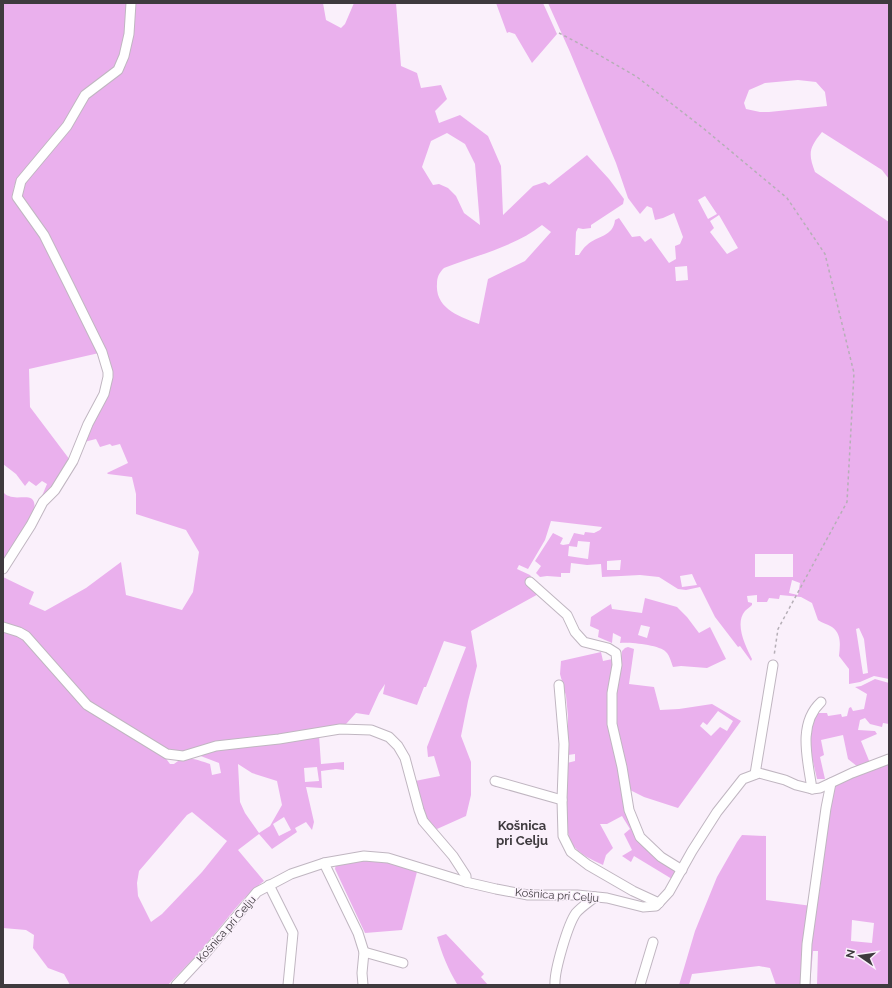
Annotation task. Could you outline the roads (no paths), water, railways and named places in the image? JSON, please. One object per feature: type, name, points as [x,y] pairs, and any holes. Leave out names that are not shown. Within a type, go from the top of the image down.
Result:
[{"type":"street","points":[[3,569],[32,525],[43,502],[55,490],[74,461],[88,424],[104,394],[108,377],[102,352],[44,235],[17,197],[18,190],[21,181],[67,126],[85,95],[118,70],[124,56],[129,34],[131,3]]},
{"type":"street","points":[[530,582],[567,615],[575,632],[584,642],[608,648],[616,653],[617,665],[612,693],[612,724],[622,767],[629,810],[640,837],[661,858],[682,870]]},
{"type":"street","points":[[3,627],[26,636],[87,705],[167,754],[184,756],[216,746],[279,739],[340,729],[371,730],[389,737],[398,746],[405,758],[423,821],[454,856],[466,876],[466,882]]},
{"type":"street","points":[[755,774],[773,665]]},
{"type":"street","points":[[559,685],[564,744],[562,800],[563,836],[571,852],[633,891],[659,903],[669,892],[717,812],[742,779],[759,773],[812,789],[820,788],[852,773],[889,759]]},
{"type":"street","points":[[812,789],[806,736],[808,720],[815,707],[821,702]]},
{"type":"street","points":[[495,781],[562,800]]},
{"type":"street","points":[[805,985],[806,944],[826,808],[831,784]]},
{"type":"street","name":"Košnica pri Celju","points":[[176,985],[205,954],[257,892],[291,874],[324,863],[364,856],[388,858],[466,882],[528,895],[577,895],[607,898],[643,907],[656,906],[659,903]]},
{"type":"street","points":[[324,863],[358,933],[364,952],[362,973],[363,985]]},
{"type":"street","points":[[269,885],[293,933],[288,985]]},
{"type":"street","points":[[555,985],[568,927],[577,913],[595,897]]},
{"type":"street","points":[[640,985],[653,942]]},
{"type":"street","points":[[364,952],[403,963]]},
{"type":"district","name":"Košnica pri Celju","points":[[522,832]]}]
